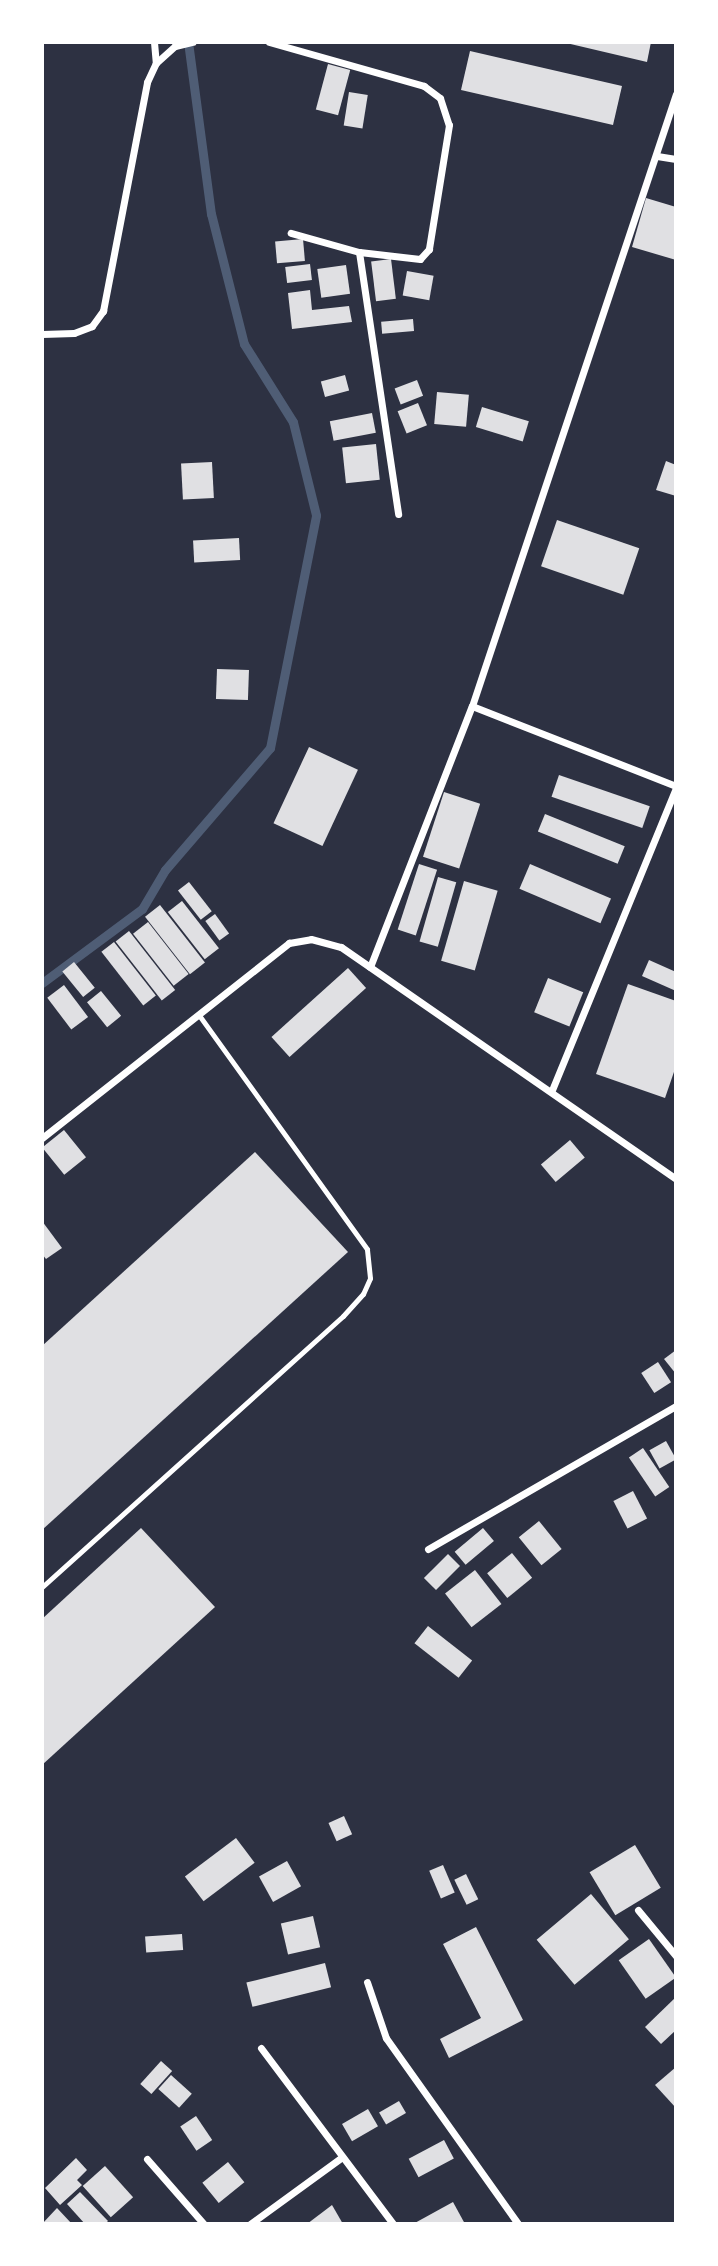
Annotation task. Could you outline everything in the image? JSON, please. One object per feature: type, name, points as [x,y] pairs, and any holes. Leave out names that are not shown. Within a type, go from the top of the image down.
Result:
[{"type":"street","points":[[42,334],[74,333],[92,326],[103,311],[140,105],[156,63],[154,42]]},
{"type":"street","points":[[156,63],[175,46],[192,42]]},
{"type":"street","points":[[269,42],[424,86],[446,109],[448,142],[426,255],[414,262],[359,252],[291,233]]},
{"type":"street","points":[[370,967],[472,706],[676,94]]},
{"type":"street","points":[[657,156],[676,159]]},
{"type":"street","points":[[359,252],[398,514]]},
{"type":"street","points":[[472,706],[676,787],[552,1090]]},
{"type":"street","points":[[42,1138],[289,943],[332,942],[552,1090],[676,1179]]},
{"type":"street","points":[[428,1549],[676,1406]]},
{"type":"street","points":[[638,1910],[676,1956]]},
{"type":"street","points":[[367,1982],[386,2038],[518,2224]]},
{"type":"street","points":[[261,2048],[393,2224]]},
{"type":"street","points":[[250,2224],[341,2158]]},
{"type":"street","points":[[147,2159],[204,2224]]},
{"type":"lane","points":[[42,1587],[343,1316],[363,1294],[370,1278],[367,1249],[199,1015]]},
{"type":"building","points":[[562,42],[651,42],[647,62]]},
{"type":"building","points":[[470,51],[622,86],[613,125],[461,90]]},
{"type":"building","points":[[328,64],[350,70],[338,115],[316,109]]},
{"type":"building","points":[[349,92],[368,95],[362,129],[344,126]]},
{"type":"building","points":[[646,198],[676,207],[676,260],[632,247]]},
{"type":"building","points":[[303,239],[305,261],[277,263],[275,241]]},
{"type":"building","points":[[391,259],[396,299],[376,301],[371,261]]},
{"type":"building","points":[[310,264],[312,280],[287,283],[285,267]]},
{"type":"building","points":[[346,265],[350,294],[321,298],[317,269]]},
{"type":"building","points":[[407,271],[434,276],[429,300],[403,296]]},
{"type":"building","points":[[310,290],[312,310],[349,306],[352,322],[292,329],[288,293]]},
{"type":"building","points":[[413,319],[414,331],[382,334],[381,322]]},
{"type":"building","points":[[345,375],[349,390],[325,397],[321,381]]},
{"type":"building","points":[[417,380],[423,396],[401,404],[395,389]]},
{"type":"building","points":[[437,392],[469,395],[466,427],[434,424]]},
{"type":"building","points":[[418,403],[427,425],[407,433],[398,411]]},
{"type":"building","points":[[482,407],[529,421],[523,441],[476,427]]},
{"type":"building","points":[[372,413],[376,433],[334,441],[330,421]]},
{"type":"building","points":[[376,444],[380,480],[346,483],[342,448]]},
{"type":"building","points":[[666,461],[676,465],[676,496],[656,490]]},
{"type":"building","points":[[212,462],[214,498],[183,500],[181,464]]},
{"type":"building","points":[[557,520],[639,548],[623,595],[541,566]]},
{"type":"building","points":[[239,538],[240,560],[194,562],[193,540]]},
{"type":"building","points":[[217,669],[249,670],[248,700],[216,699]]},
{"type":"building","points":[[309,747],[358,770],[322,846],[274,823]]},
{"type":"building","points":[[559,775],[650,806],[642,828],[552,797]]},
{"type":"building","points":[[444,792],[480,804],[459,868],[423,857]]},
{"type":"building","points":[[545,814],[625,846],[618,864],[538,832]]},
{"type":"building","points":[[419,864],[437,870],[416,935],[398,930]]},
{"type":"building","points":[[530,864],[611,898],[600,923],[519,889]]},
{"type":"building","points":[[438,877],[456,882],[438,947],[420,941]]},
{"type":"building","points":[[464,881],[498,891],[475,970],[441,961]]},
{"type":"building","points":[[189,882],[212,911],[201,920],[178,891]]},
{"type":"building","points":[[182,901],[219,948],[205,959],[168,912]]},
{"type":"building","points":[[160,905],[205,963],[190,974],[145,917]]},
{"type":"building","points":[[215,914],[229,933],[219,940],[205,921]]},
{"type":"building","points":[[148,922],[189,974],[174,986],[133,934]]},
{"type":"building","points":[[129,931],[175,990],[162,1001],[116,941]]},
{"type":"building","points":[[114,942],[156,996],[143,1005],[101,952]]},
{"type":"building","points":[[649,960],[676,972],[676,991],[642,976]]},
{"type":"building","points":[[74,962],[95,988],[83,997],[62,971]]},
{"type":"building","points":[[348,968],[366,988],[290,1057],[271,1037]]},
{"type":"building","points":[[548,978],[583,992],[569,1027],[534,1012]]},
{"type":"building","points":[[628,984],[676,1001],[676,1066],[665,1098],[596,1074]]},
{"type":"building","points":[[64,985],[88,1017],[71,1030],[47,998]]},
{"type":"building","points":[[101,991],[121,1016],[107,1027],[87,1002]]},
{"type":"building","points":[[64,1130],[86,1157],[64,1175],[42,1148]]},
{"type":"building","points":[[570,1140],[585,1158],[556,1182],[541,1164]]},
{"type":"building","points":[[255,1152],[348,1252],[42,1530],[42,1346]]},
{"type":"building","points":[[42,1221],[62,1248],[46,1259],[42,1254]]},
{"type":"building","points":[[676,1350],[676,1374],[664,1359]]},
{"type":"building","points":[[658,1362],[671,1382],[654,1393],[641,1373]]},
{"type":"building","points":[[666,1441],[676,1459],[660,1469],[649,1450]]},
{"type":"building","points":[[643,1448],[669,1487],[655,1496],[629,1458]]},
{"type":"building","points":[[633,1491],[647,1519],[627,1529],[613,1501]]},
{"type":"building","points":[[539,1521],[562,1549],[541,1565],[519,1537]]},
{"type":"building","points":[[141,1528],[215,1607],[42,1765],[42,1619]]},
{"type":"building","points":[[483,1528],[494,1541],[466,1565],[455,1552]]},
{"type":"building","points":[[512,1553],[532,1578],[507,1598],[487,1573]]},
{"type":"building","points":[[448,1554],[460,1566],[436,1590],[424,1578]]},
{"type":"building","points":[[475,1570],[501,1604],[472,1627],[445,1593]]},
{"type":"building","points":[[428,1626],[472,1660],[459,1678],[414,1643]]},
{"type":"building","points":[[344,1816],[352,1834],[337,1841],[328,1823]]},
{"type":"building","points":[[236,1838],[255,1863],[204,1901],[185,1877]]},
{"type":"building","points":[[635,1845],[661,1888],[615,1915],[590,1872]]},
{"type":"building","points":[[287,1861],[301,1886],[273,1902],[259,1877]]},
{"type":"building","points":[[443,1865],[455,1893],[441,1898],[429,1871]]},
{"type":"building","points":[[466,1874],[478,1899],[467,1905],[454,1880]]},
{"type":"building","points":[[591,1894],[629,1939],[575,1985],[537,1940]]},
{"type":"building","points":[[313,1916],[320,1947],[288,1955],[281,1923]]},
{"type":"building","points":[[476,1927],[523,2020],[449,2058],[440,2039],[481,2018],[443,1944]]},
{"type":"building","points":[[182,1934],[183,1950],[146,1953],[145,1937]]},
{"type":"building","points":[[649,1939],[676,1978],[646,1999],[619,1960]]},
{"type":"building","points":[[325,1963],[331,1987],[252,2007],[246,1983]]},
{"type":"building","points":[[676,1997],[676,2030],[661,2044],[645,2027]]},
{"type":"building","points":[[161,2061],[172,2071],[151,2094],[140,2084]]},
{"type":"building","points":[[676,2067],[676,2108],[655,2085]]},
{"type":"building","points":[[171,2075],[192,2094],[179,2108],[158,2089]]},
{"type":"building","points":[[399,2101],[406,2113],[386,2125],[379,2112]]},
{"type":"building","points":[[368,2109],[378,2126],[352,2141],[342,2124]]},
{"type":"building","points":[[196,2116],[212,2140],[196,2151],[180,2127]]},
{"type":"building","points":[[444,2140],[454,2159],[419,2177],[409,2159]]},
{"type":"building","points":[[76,2158],[87,2170],[77,2180],[82,2185],[60,2205],[45,2188]]},
{"type":"building","points":[[228,2162],[244,2182],[219,2203],[202,2183]]},
{"type":"building","points":[[105,2166],[133,2197],[111,2217],[83,2186]]},
{"type":"building","points":[[80,2192],[108,2221],[105,2224],[85,2224],[67,2204]]},
{"type":"building","points":[[453,2202],[465,2224],[413,2224]]},
{"type":"building","points":[[332,2205],[343,2224],[307,2224]]},
{"type":"building","points":[[57,2208],[72,2224],[42,2224]]},
{"type":"waterway","points":[[42,983],[142,909],[165,870],[270,748],[316,515],[293,422],[244,344],[211,214],[188,42]]}]
